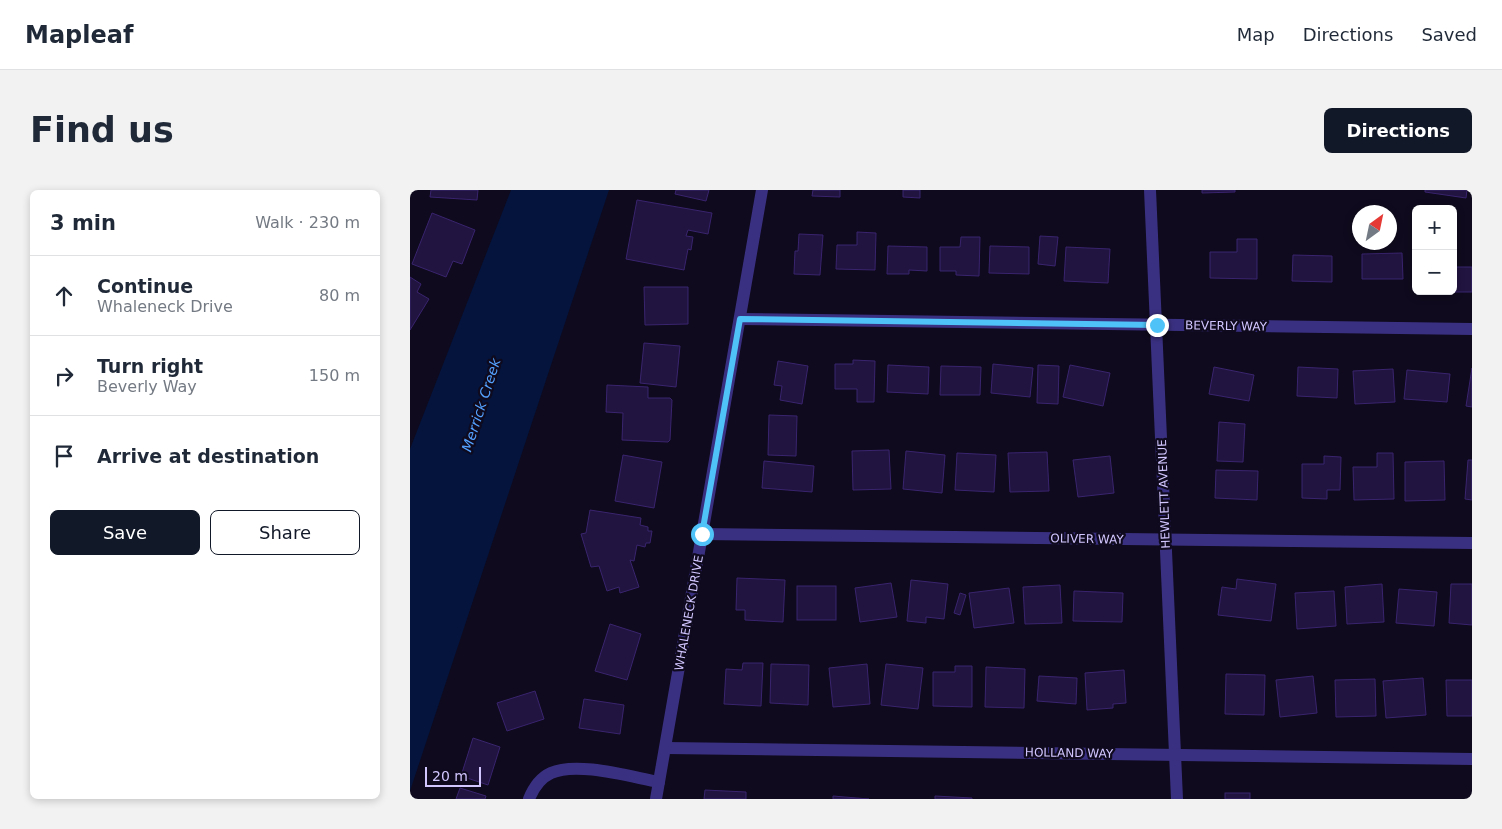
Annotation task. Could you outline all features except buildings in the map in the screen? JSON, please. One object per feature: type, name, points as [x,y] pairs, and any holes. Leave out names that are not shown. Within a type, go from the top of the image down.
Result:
[{"type":"street","name":"WHALENECK DRIVE","points":[[656,799],[762,190]]},
{"type":"street","name":"HEWLETT AVENUE","points":[[1150,190],[1177,799]]},
{"type":"street","name":"BEVERLY WAY","points":[[740,319],[1472,329]]},
{"type":"street","name":"OLIVER WAY","points":[[702,534],[1472,543]]},
{"type":"street","name":"HOLLAND WAY","points":[[666,748],[1472,759]]},
{"type":"street","points":[[529,799],[534,787],[550,773],[572,768],[659,782]]},
{"type":"water","name":"Merrick Creek","points":[[511,190],[609,190],[410,791],[410,449]]},
{"type":"route","points":[[702,534],[740,319],[1157,325]]}]
